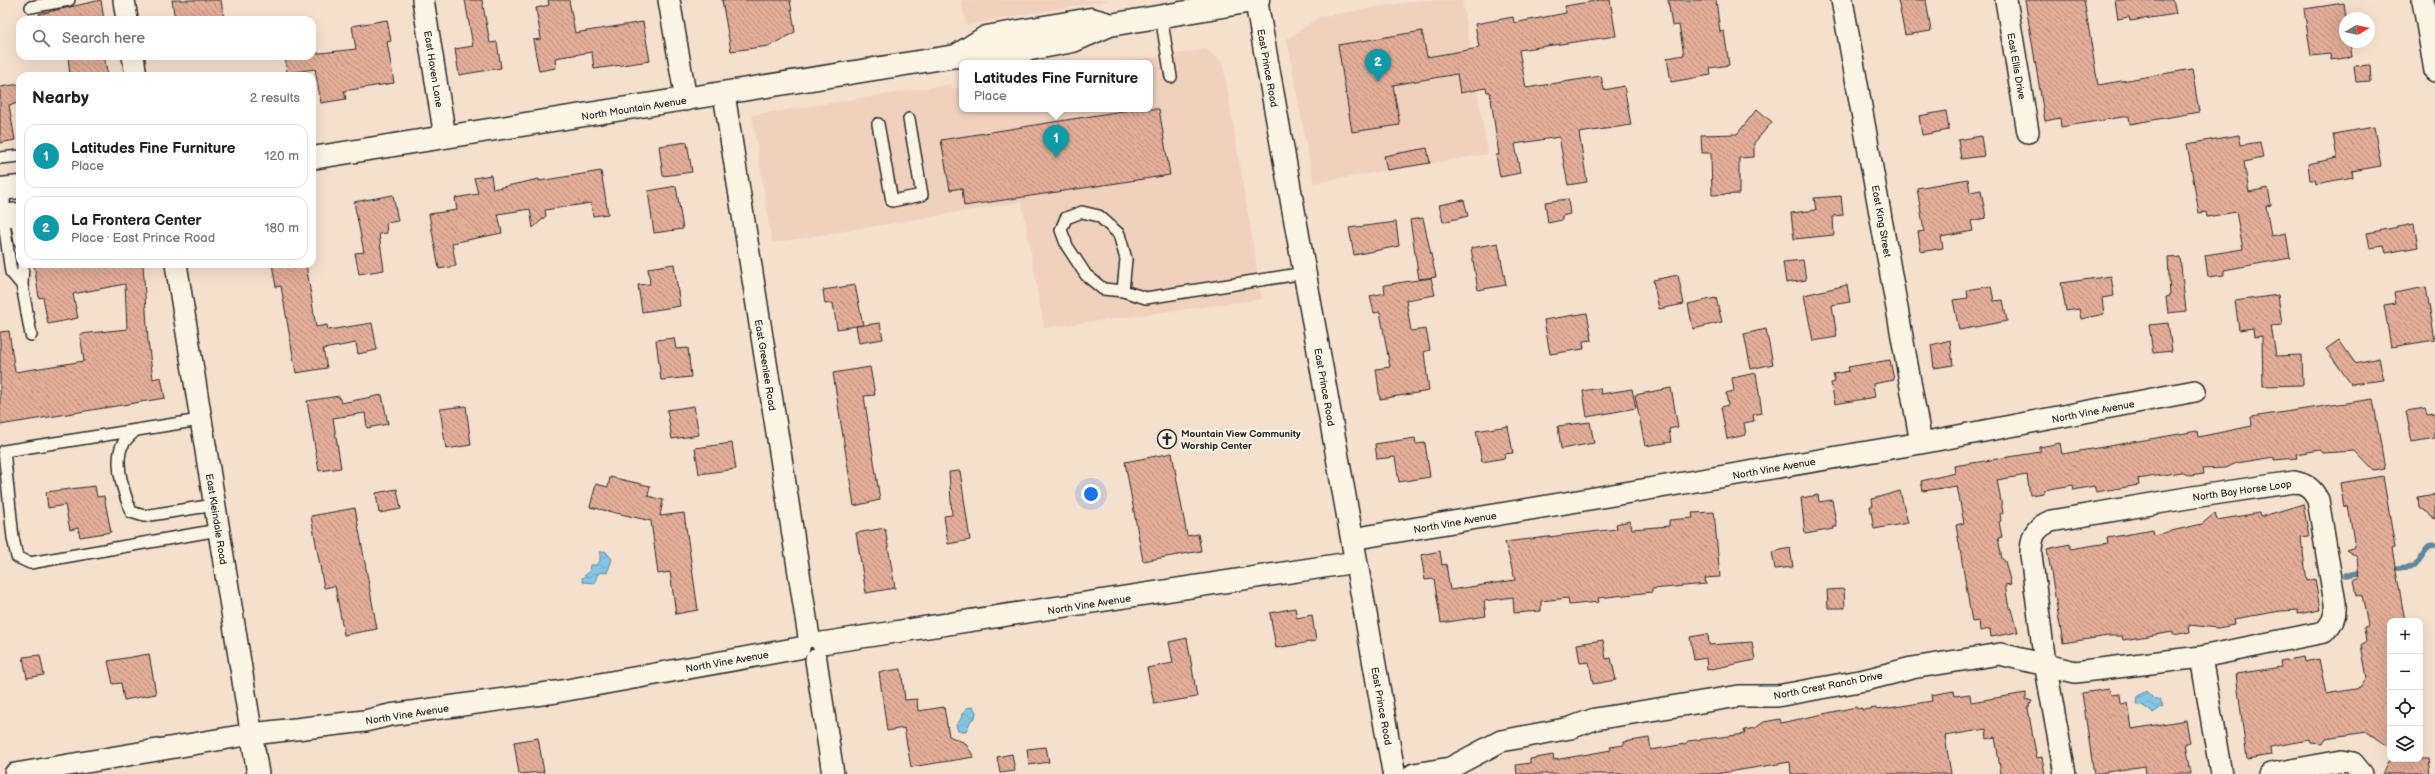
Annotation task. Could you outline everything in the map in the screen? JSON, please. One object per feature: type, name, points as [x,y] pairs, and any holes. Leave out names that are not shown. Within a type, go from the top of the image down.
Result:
[{"type":"street","points":[[124,0],[126,16]]},
{"type":"street","name":"East Haven Lane","points":[[423,0],[445,137]]},
{"type":"street","points":[[669,0],[686,100]]},
{"type":"street","name":"North Mountain Avenue","points":[[316,157],[724,94],[962,59],[986,37],[1091,19],[1110,24],[1257,0]]},
{"type":"street","name":"East Prince Road","points":[[1257,0],[1394,774]]},
{"type":"street","name":"East King Street","points":[[1842,0],[1921,443]]},
{"type":"street","name":"East Ellis Drive","points":[[2006,0],[2028,132]]},
{"type":"street","points":[[2422,0],[2435,71]]},
{"type":"street","points":[[134,60],[135,72]]},
{"type":"street","name":"East Greenlee Road","points":[[724,94],[811,647],[833,774]]},
{"type":"street","name":"East Kleindale Road","points":[[177,268],[258,774]]},
{"type":"street","name":"North Vine Avenue","points":[[1352,539],[1921,443],[2195,391]]},
{"type":"street","name":"North Bay Horse Loop","points":[[2065,774],[2045,663],[2031,542],[2035,530],[2043,524],[2193,497],[2294,482],[2305,484],[2312,489],[2318,500],[2335,603],[2336,612],[2332,624],[2324,632],[2309,636],[2201,657]]},
{"type":"street","name":"North Vine Avenue","points":[[15,774],[252,734],[365,721],[390,715],[556,692],[811,647],[1356,562]]},
{"type":"street","name":"North Crest Ranch Drive","points":[[1414,774],[1450,768],[1501,741],[1570,728],[1595,719],[1739,696],[1777,696],[1865,680],[1912,668],[2000,654],[2045,663],[2075,672],[2201,657]]},
{"type":"street","points":[[2201,657],[2222,774]]},
{"type":"street","points":[[2270,774],[2342,761],[2354,762],[2359,767],[2362,774]]},
{"type":"lane","points":[[31,7],[69,0]]},
{"type":"lane","points":[[1161,16],[1171,77]]},
{"type":"lane","points":[[878,124],[892,200],[922,195],[909,119]]},
{"type":"lane","points":[[0,158],[16,156]]},
{"type":"lane","points":[[8,188],[10,215],[10,272],[22,285]]},
{"type":"lane","points":[[1123,291],[1126,259],[1119,234],[1100,216],[1082,212],[1066,218],[1061,230],[1066,246],[1086,275],[1103,289],[1123,291],[1146,298],[1305,273]]},
{"type":"lane","points":[[10,215],[16,231]]},
{"type":"lane","points":[[23,268],[22,285],[31,335]]},
{"type":"lane","points":[[200,420],[4,451],[13,538],[17,557],[30,563],[218,530]]},
{"type":"lane","points":[[136,430],[126,439],[120,452],[121,474],[132,512],[144,516],[214,504]]},
{"type":"shaded area","points":[[961,0],[1111,0],[966,25]]},
{"type":"shaded area","points":[[1421,0],[1462,0],[1488,154],[1313,183],[1287,39],[1319,17]]},
{"type":"shaded area","points":[[1206,49],[1223,63],[1262,299],[1044,328],[1022,202],[772,243],[752,115],[952,84],[952,89],[959,88],[959,112],[1153,112],[1153,60],[1138,60]]},
{"type":"water","points":[[605,551],[612,559],[607,573],[601,572],[597,575],[595,583],[583,582],[582,578],[589,572],[590,565],[596,565],[600,561],[600,552]]},
{"type":"water","points":[[2146,691],[2155,700],[2160,699],[2163,706],[2153,713],[2142,705],[2137,705],[2138,696]]},
{"type":"water","points":[[973,707],[976,712],[975,718],[971,720],[966,731],[958,731],[956,725],[961,719],[962,714],[967,708]]},
{"type":"building","points":[[101,0],[103,16],[39,16],[39,14]]},
{"type":"building","points":[[172,0],[221,0],[223,16],[174,16]]},
{"type":"building","points":[[465,0],[482,0],[490,43],[497,42],[501,68],[459,75],[455,49],[473,46]]},
{"type":"building","points":[[548,0],[569,0],[575,33],[643,22],[650,61],[594,69],[592,52],[555,58],[556,68],[539,71],[533,40],[541,39],[536,8],[549,5]]},
{"type":"building","points":[[722,0],[790,0],[795,32],[769,46],[731,51]]},
{"type":"building","points":[[1610,0],[1616,36],[1519,50],[1526,88],[1601,76],[1604,90],[1624,86],[1631,125],[1579,133],[1587,182],[1568,185],[1559,137],[1515,144],[1520,173],[1500,177],[1496,155],[1499,155],[1490,92],[1487,92],[1486,88],[1460,93],[1457,74],[1393,85],[1400,125],[1352,132],[1338,45],[1422,31],[1427,57],[1479,48],[1475,24],[1513,17],[1514,23],[1566,13],[1565,6]]},
{"type":"building","points":[[1668,0],[1716,0],[1720,32],[1724,31],[1729,65],[1710,68],[1711,75],[1671,82],[1667,58],[1684,55],[1679,25],[1672,26]]},
{"type":"building","points":[[1898,0],[1926,0],[1931,31],[1905,35]]},
{"type":"building","points":[[2025,0],[2084,0],[2098,85],[2192,69],[2199,112],[2130,124],[2129,116],[2061,127],[2060,118],[2045,121]]},
{"type":"building","points":[[2115,0],[2173,0],[2176,14],[2130,21],[2129,17],[2118,19]]},
{"type":"building","points":[[2344,3],[2345,12],[2339,12],[2339,48],[2351,48],[2352,57],[2331,60],[2330,54],[2311,56],[2304,9]]},
{"type":"building","points":[[387,20],[391,41],[387,42],[394,83],[344,91],[346,99],[321,103],[315,69],[287,72],[285,60],[316,60],[316,54],[356,49],[352,26]]},
{"type":"building","points":[[68,60],[105,60],[107,72],[70,72]]},
{"type":"building","points":[[2370,65],[2371,81],[2356,82],[2354,66]]},
{"type":"building","points":[[16,85],[16,104],[9,105],[15,140],[0,143],[0,87]]},
{"type":"building","points":[[1153,109],[1159,109],[1170,175],[964,206],[962,188],[950,190],[941,140],[1116,112],[1153,112]]},
{"type":"building","points":[[1757,109],[1772,122],[1754,143],[1754,157],[1739,158],[1739,194],[1712,195],[1711,153],[1702,153],[1701,135],[1737,134]]},
{"type":"building","points":[[1946,111],[1949,130],[1922,135],[1919,116]]},
{"type":"building","points":[[2374,127],[2381,166],[2352,171],[2353,177],[2316,184],[2315,180],[2310,180],[2308,164],[2337,158],[2333,134]]},
{"type":"building","points":[[2239,135],[2241,145],[2260,142],[2263,158],[2244,162],[2249,192],[2268,188],[2271,205],[2266,206],[2271,236],[2286,233],[2290,258],[2224,270],[2224,275],[2208,277],[2205,255],[2243,249],[2236,212],[2207,217],[2206,212],[2199,213],[2187,144]]},
{"type":"building","points":[[1981,136],[1984,156],[1961,159],[1958,140]]},
{"type":"building","points":[[687,142],[692,172],[663,176],[659,146]]},
{"type":"building","points":[[1427,148],[1430,163],[1387,170],[1384,156]]},
{"type":"building","points":[[601,171],[608,214],[593,216],[591,203],[545,210],[546,216],[533,228],[530,209],[498,214],[502,233],[452,243],[456,266],[439,269],[429,214],[457,210],[455,198],[478,194],[474,178],[491,175],[493,189],[539,179],[539,181]]},
{"type":"building","points":[[1968,179],[1970,192],[1981,190],[1986,218],[1971,221],[1973,231],[1941,237],[1943,248],[1921,252],[1918,232],[1924,231],[1917,188]]},
{"type":"building","points":[[676,186],[683,229],[654,233],[648,191]]},
{"type":"building","points":[[393,195],[398,221],[386,223],[387,233],[379,234],[384,270],[359,274],[355,253],[364,252],[354,202]]},
{"type":"building","points":[[1841,196],[1843,215],[1833,216],[1834,235],[1794,239],[1791,213],[1816,210],[1814,198]]},
{"type":"building","points":[[1568,199],[1570,214],[1562,216],[1562,220],[1548,223],[1545,202]]},
{"type":"building","points":[[1464,200],[1468,216],[1443,222],[1439,205]]},
{"type":"building","points":[[1423,218],[1436,277],[1419,279],[1410,220]]},
{"type":"building","points":[[1396,222],[1399,246],[1354,255],[1349,228]]},
{"type":"building","points":[[2414,224],[2418,247],[2386,253],[2384,246],[2370,248],[2367,233]]},
{"type":"building","points":[[1498,243],[1506,285],[1478,290],[1471,248]]},
{"type":"building","points":[[2180,257],[2186,311],[2168,313],[2166,297],[2170,296],[2168,258]]},
{"type":"building","points":[[1803,260],[1806,280],[1786,283],[1783,262]]},
{"type":"building","points":[[674,264],[680,306],[642,312],[638,285],[650,284],[648,268]]},
{"type":"building","points":[[35,268],[143,268],[148,341],[153,379],[161,377],[165,398],[0,425],[0,332],[9,331],[15,372],[84,361],[80,334],[127,329],[125,284],[73,294],[78,318],[48,324],[43,297],[39,298]]},
{"type":"building","points":[[273,268],[307,268],[316,327],[327,325],[328,330],[372,323],[377,350],[358,354],[356,343],[323,349],[327,368],[296,373],[281,286],[276,287]]},
{"type":"building","points":[[1678,275],[1684,304],[1659,309],[1653,280]]},
{"type":"building","points":[[2111,276],[2114,296],[2102,298],[2104,314],[2081,319],[2079,309],[2066,311],[2061,283]]},
{"type":"building","points":[[1431,278],[1435,295],[1406,300],[1411,331],[1426,329],[1430,350],[1424,352],[1429,391],[1380,399],[1376,369],[1390,367],[1380,312],[1374,313],[1370,296],[1385,293],[1384,285]]},
{"type":"building","points":[[855,285],[863,325],[837,329],[833,303],[825,304],[823,290]]},
{"type":"building","points":[[1847,285],[1850,302],[1832,305],[1837,337],[1813,341],[1804,295]]},
{"type":"building","points":[[1991,286],[1994,301],[2003,300],[2007,321],[1959,330],[1953,300],[1968,298],[1967,290]]},
{"type":"building","points":[[2426,287],[2435,340],[2391,347],[2384,305],[2396,303],[2394,293]]},
{"type":"building","points":[[2278,295],[2282,325],[2271,326],[2276,356],[2302,355],[2303,385],[2263,386],[2262,336],[2254,337],[2253,328],[2239,330],[2235,301]]},
{"type":"building","points":[[1716,298],[1722,322],[1693,329],[1688,304]]},
{"type":"building","points":[[1587,313],[1592,340],[1583,341],[1584,349],[1550,354],[1544,320]]},
{"type":"building","points":[[880,323],[883,339],[859,343],[856,326]]},
{"type":"building","points":[[2168,323],[2172,351],[2153,353],[2149,325]]},
{"type":"building","points":[[1766,329],[1773,364],[1751,369],[1744,334]]},
{"type":"building","points":[[674,338],[676,349],[688,348],[691,377],[661,380],[656,340]]},
{"type":"building","points":[[1950,340],[1953,365],[1934,368],[1931,345]]},
{"type":"building","points":[[2339,340],[2355,363],[2379,358],[2384,380],[2351,384],[2326,349]]},
{"type":"building","points":[[1890,360],[1894,380],[1873,384],[1875,397],[1835,404],[1831,383],[1835,382],[1833,374],[1849,371],[1848,367]]},
{"type":"building","points":[[870,367],[875,395],[864,396],[880,500],[854,506],[833,373]]},
{"type":"building","points":[[1756,373],[1762,413],[1753,415],[1754,421],[1744,423],[1746,435],[1727,439],[1721,407],[1728,405],[1726,393],[1734,391],[1732,378]]},
{"type":"building","points":[[1600,388],[1601,394],[1632,389],[1636,408],[1587,417],[1583,391]]},
{"type":"building","points":[[1671,388],[1678,427],[1669,429],[1671,442],[1645,446],[1635,395]]},
{"type":"building","points":[[382,395],[388,424],[367,428],[365,413],[333,418],[341,468],[319,471],[307,401],[339,396],[341,403]]},
{"type":"building","points":[[2373,399],[2385,469],[2374,471],[2355,451],[2323,453],[2320,450],[2296,454],[2297,458],[2274,460],[2274,457],[2237,463],[2225,468],[2203,469],[2204,474],[2190,476],[2181,472],[2138,479],[2139,485],[2096,492],[2094,486],[2074,490],[2073,485],[2044,490],[2044,493],[2030,495],[2027,475],[1997,480],[2003,513],[2000,513],[2001,521],[1999,522],[2002,537],[1998,538],[2002,559],[2005,561],[2011,584],[2005,585],[2009,608],[2012,609],[2018,632],[1991,637],[1990,629],[1980,631],[1979,621],[1972,622],[1956,525],[1964,523],[1957,486],[1923,491],[1921,481],[1955,473],[1954,466],[2040,452],[2040,447],[2060,443],[2062,454],[2197,431],[2198,437],[2252,426],[2251,417]]},
{"type":"building","points":[[466,406],[471,445],[446,449],[440,409]]},
{"type":"building","points":[[694,406],[699,435],[672,439],[667,410]]},
{"type":"building","points":[[2425,408],[2427,414],[2435,413],[2435,438],[2412,442],[2406,411]]},
{"type":"building","points":[[1590,422],[1594,443],[1561,449],[1558,426]]},
{"type":"building","points":[[1508,426],[1513,453],[1504,454],[1505,458],[1482,462],[1476,431]]},
{"type":"building","points":[[1415,438],[1416,444],[1425,443],[1430,477],[1399,482],[1395,457],[1377,459],[1375,444]]},
{"type":"building","points":[[732,443],[736,469],[699,474],[695,448]]},
{"type":"building","points":[[1172,453],[1187,536],[1198,534],[1201,551],[1143,561],[1125,462]]},
{"type":"building","points":[[960,471],[970,540],[948,544],[944,516],[952,515],[949,472]]},
{"type":"building","points":[[2383,476],[2395,548],[2392,549],[2404,618],[2387,618],[2387,746],[2367,732],[2326,738],[2323,744],[2310,743],[2309,740],[2270,747],[2271,755],[2247,759],[2236,674],[2281,667],[2280,661],[2303,657],[2304,662],[2319,659],[2326,694],[2360,688],[2367,678],[2361,645],[2366,641],[2364,627],[2368,626],[2362,595],[2357,596],[2354,579],[2359,578],[2357,557],[2346,550],[2355,547],[2348,506],[2344,507],[2340,483]]},
{"type":"building","points":[[610,477],[650,486],[648,496],[663,500],[660,516],[684,513],[698,610],[676,614],[670,572],[658,574],[651,521],[590,507],[596,484],[608,487]]},
{"type":"building","points":[[95,486],[97,497],[104,496],[111,532],[80,537],[78,528],[70,530],[65,505],[48,508],[46,492]]},
{"type":"building","points":[[397,489],[401,509],[379,513],[376,493]]},
{"type":"building","points":[[1900,491],[1908,523],[1874,529],[1870,506],[1873,506],[1872,499]]},
{"type":"building","points":[[2435,494],[2435,519],[2419,507],[2418,497]]},
{"type":"building","points":[[1818,495],[1819,502],[1832,500],[1837,527],[1833,527],[1834,529],[1805,534],[1801,498]]},
{"type":"building","points":[[2303,504],[2309,536],[2301,537],[2307,581],[2315,579],[2320,610],[2298,614],[2298,610],[2281,611],[2233,619],[2234,625],[2218,628],[2189,625],[2190,632],[2173,635],[2173,632],[2123,640],[2122,636],[2108,636],[2063,643],[2047,549],[2070,544],[2070,549],[2108,543],[2107,538],[2153,530],[2154,535],[2202,524],[2215,513],[2217,520],[2259,513],[2260,517]]},
{"type":"building","points":[[355,508],[377,629],[344,635],[335,586],[324,588],[311,516]]},
{"type":"building","points":[[1714,512],[1720,577],[1705,578],[1706,584],[1652,589],[1652,592],[1598,598],[1599,602],[1569,605],[1568,598],[1541,601],[1541,611],[1514,613],[1513,597],[1484,601],[1486,616],[1441,623],[1434,579],[1425,580],[1421,555],[1440,551],[1442,565],[1446,564],[1450,590],[1515,580],[1505,542],[1617,529],[1616,524],[1630,521],[1632,529],[1669,526],[1669,520],[1693,518],[1692,513]]},
{"type":"building","points":[[885,528],[895,588],[866,593],[856,533]]},
{"type":"building","points":[[1790,548],[1793,567],[1775,569],[1772,552]]},
{"type":"building","points":[[1844,589],[1845,608],[1828,608],[1827,590]]},
{"type":"building","points":[[1295,608],[1297,618],[1312,615],[1316,641],[1276,648],[1270,613]]},
{"type":"building","points":[[1708,634],[1709,645],[1752,642],[1755,660],[1707,670],[1706,658],[1694,660],[1690,637]]},
{"type":"building","points":[[1187,638],[1197,697],[1154,704],[1147,668],[1173,663],[1169,642]]},
{"type":"building","points":[[1603,640],[1606,659],[1611,658],[1616,680],[1593,684],[1589,662],[1580,663],[1577,644]]},
{"type":"building","points":[[149,654],[156,694],[124,700],[121,683],[113,684],[108,661]]},
{"type":"building","points":[[40,655],[44,675],[27,678],[23,657]]},
{"type":"building","points":[[901,669],[905,700],[917,699],[918,711],[944,707],[949,736],[965,743],[974,757],[911,767],[904,728],[887,731],[879,672]]},
{"type":"building","points":[[2109,689],[2111,695],[2120,694],[2121,704],[2128,703],[2132,729],[2186,720],[2190,743],[2186,743],[2191,774],[2146,774],[2145,766],[2094,774],[2082,693]]},
{"type":"building","points":[[1954,691],[1955,696],[1970,694],[1971,702],[2026,693],[2026,699],[2032,701],[2028,708],[2037,758],[2042,757],[2045,774],[2001,774],[1995,737],[1987,739],[1986,729],[1945,736],[1951,774],[1791,774],[1790,762],[1716,774],[1517,774],[1516,765],[1530,763],[1530,759],[1553,755],[1554,760],[1583,755],[1611,750],[1610,747],[1624,745],[1624,742],[1649,738],[1651,750],[1685,744],[1688,741],[1745,734],[1744,730],[1755,728],[1764,722],[1780,719],[1781,723],[1856,707],[1857,709],[1862,708],[1862,710],[1876,708],[1877,710],[1932,701],[1931,695]]},
{"type":"building","points":[[538,738],[544,772],[519,774],[514,742]]},
{"type":"building","points":[[1046,747],[1049,762],[1029,765],[1027,749]]},
{"type":"building","points":[[1012,754],[1015,771],[1000,773],[997,757]]},
{"type":"building","points":[[2423,759],[2428,759],[2430,774],[2382,774],[2388,762],[2423,762]]},
{"type":"waterway","points":[[2390,569],[2415,566],[2429,546],[2435,545]]},
{"type":"waterway","points":[[2346,575],[2365,572]]},
{"type":"place","name":"La Frontera Center","points":[[1378,82]]},
{"type":"place","name":"Latitudes Fine Furniture","points":[[1056,158]]},
{"type":"place","name":"Mountain View Community Worship Center","points":[[1167,439]]}]
